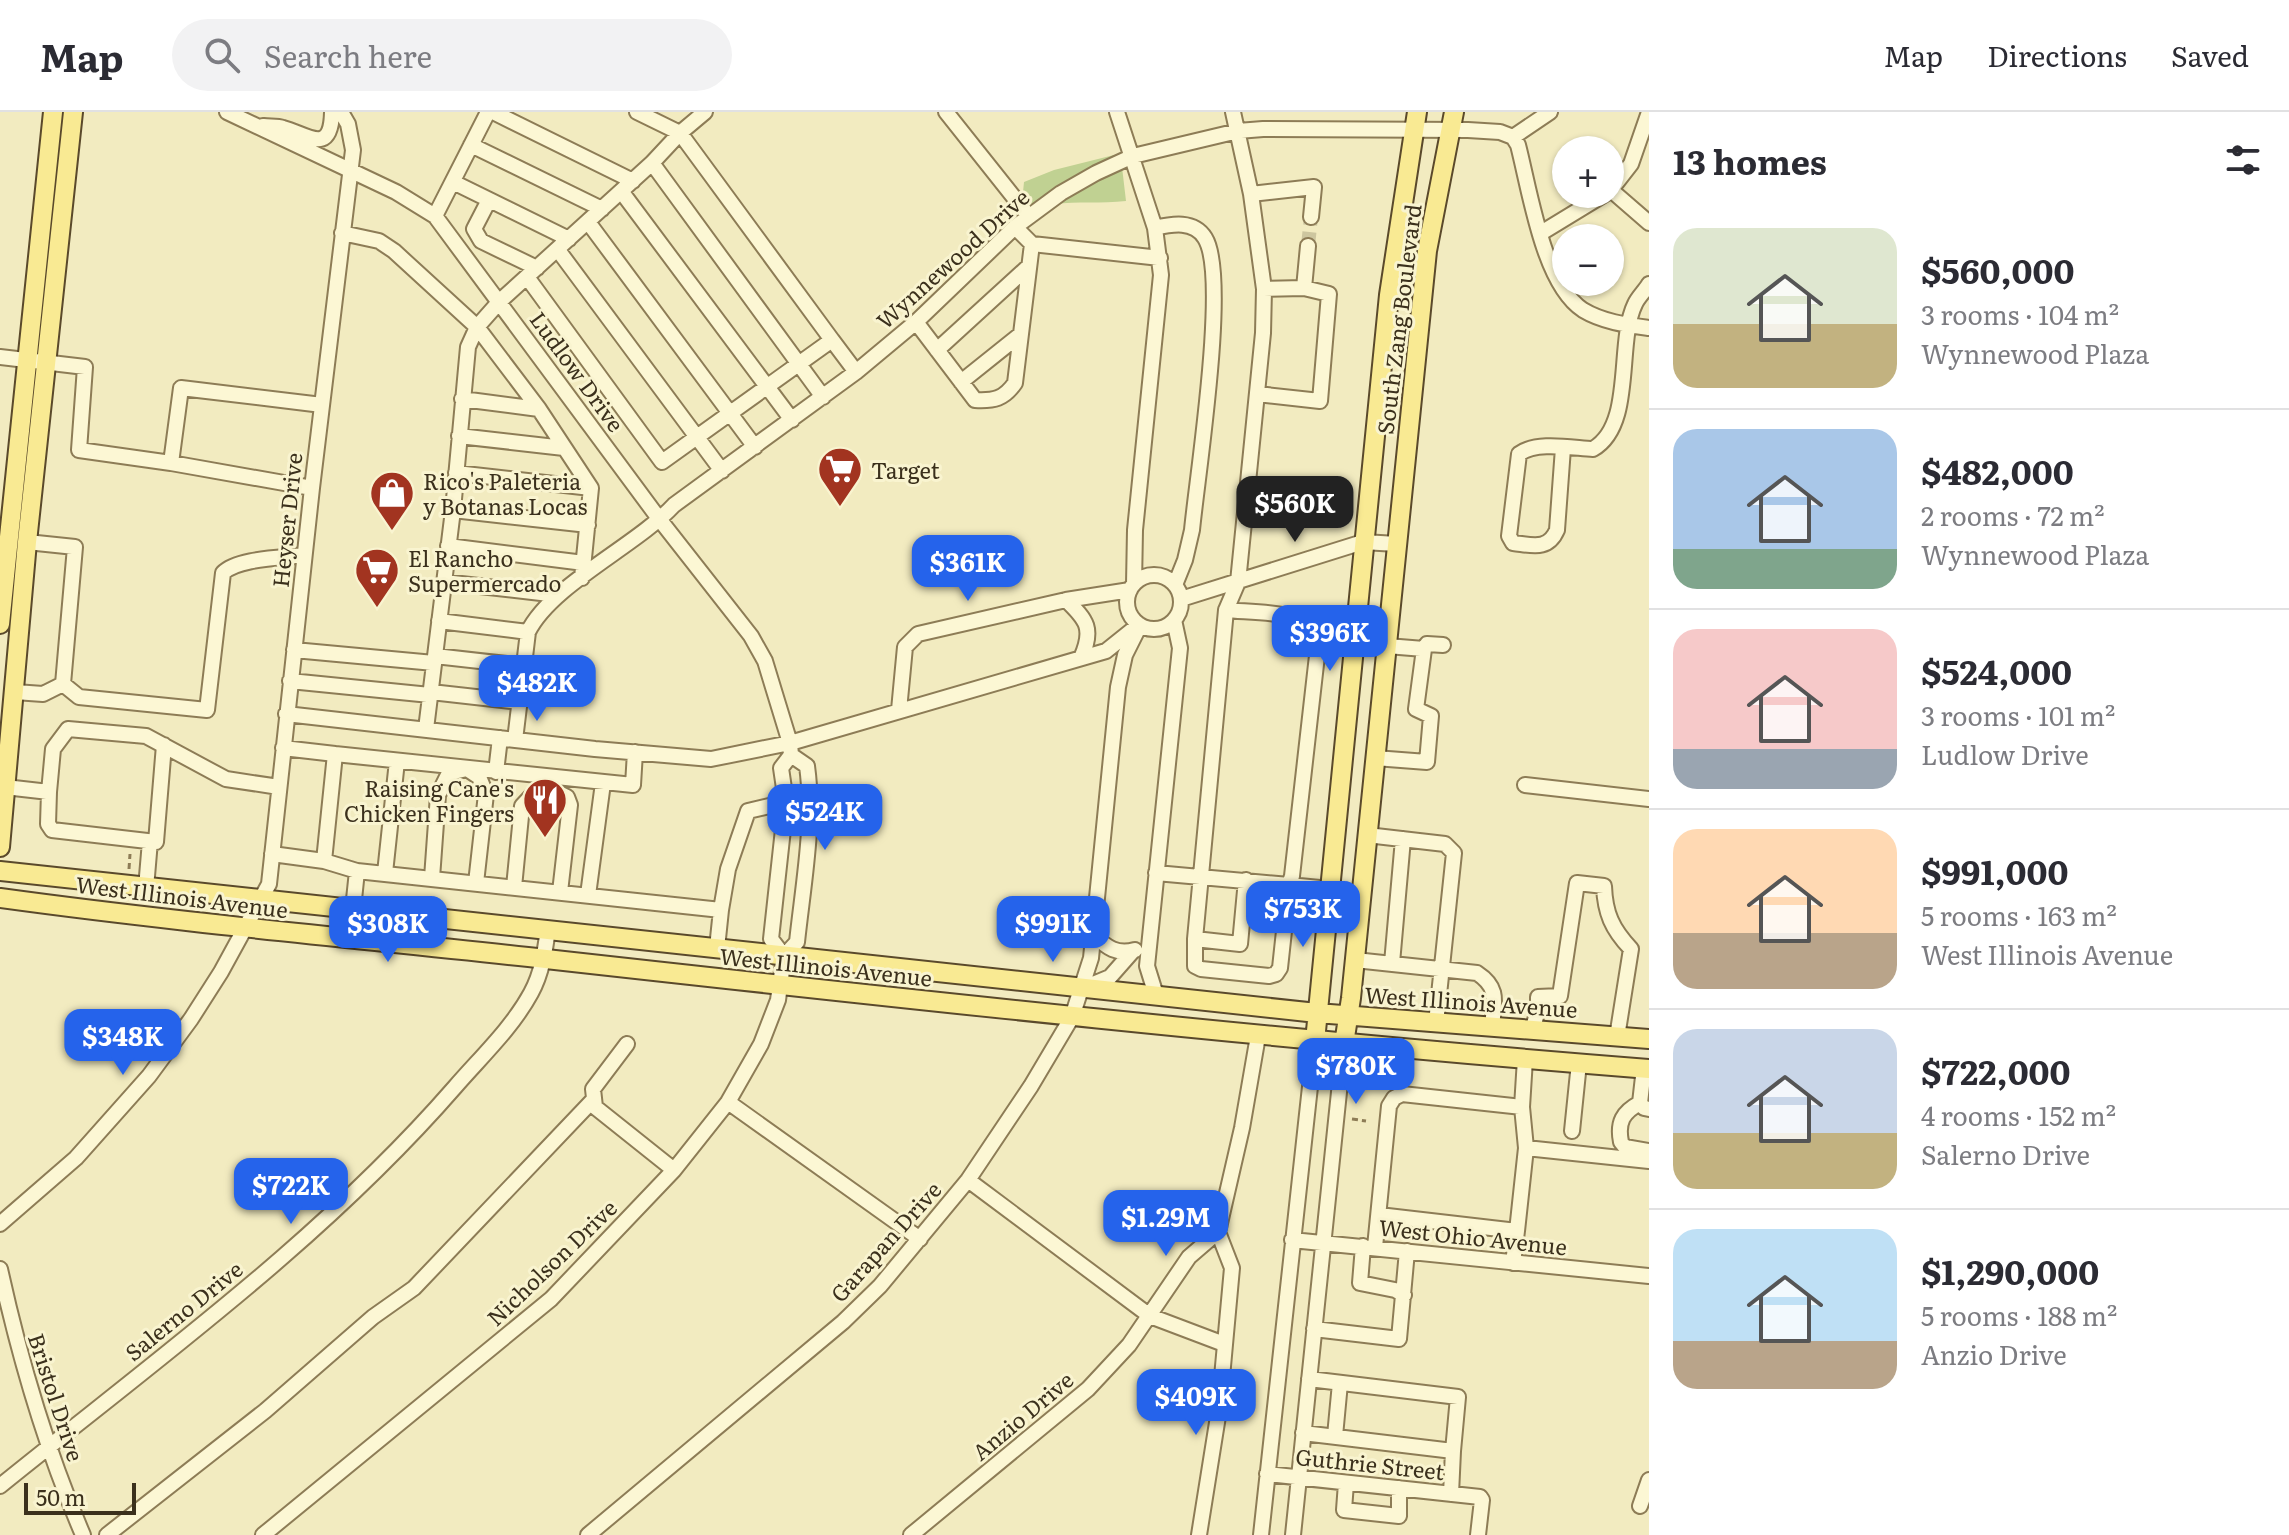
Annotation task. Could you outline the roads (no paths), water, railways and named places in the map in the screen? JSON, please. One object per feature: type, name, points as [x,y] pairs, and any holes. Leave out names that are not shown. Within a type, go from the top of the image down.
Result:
[{"type":"main road","points":[[0,847],[27,542],[53,112]]},
{"type":"main road","points":[[0,624],[73,112]]},
{"type":"main road","name":"South Zang Boulevard","points":[[1315,1041],[1391,280],[1416,120]]},
{"type":"main road","name":"South Zang Boulevard","points":[[1344,1044],[1427,251],[1452,121]]},
{"type":"main road","name":"West Illinois Avenue","points":[[0,871],[1317,1013],[1649,1039]]},
{"type":"main road","name":"West Illinois Avenue","points":[[0,898],[243,928],[1072,1017],[1344,1044],[1647,1068]]},
{"type":"main road","points":[[1525,1059],[1532,1031]]},
{"type":"street","name":"Ludlow Drive","points":[[227,112],[396,192],[435,216],[660,520],[751,636],[765,661],[790,749],[807,766],[809,785],[797,942],[784,956],[771,939],[786,802],[781,768],[790,749]]},
{"type":"street","points":[[257,126],[282,127],[316,140],[324,138],[329,132],[332,112]]},
{"type":"street","name":"Heyser Drive","points":[[243,928],[269,884],[304,555],[353,150],[341,112]]},
{"type":"street","points":[[435,216],[490,112],[627,186],[792,420]]},
{"type":"street","points":[[637,112],[680,133],[856,372]]},
{"type":"street","points":[[426,729],[453,510],[468,347],[477,327],[500,301],[705,112]]},
{"type":"street","points":[[946,112],[1028,215]]},
{"type":"street","points":[[1117,112],[1155,228],[1160,258],[1161,275],[1132,587],[1128,598],[1129,613],[1139,625],[1153,629],[1168,625],[1178,614],[1178,592],[1192,530],[1214,296],[1208,246],[1204,237],[1194,226],[1170,224],[1155,228]]},
{"type":"street","points":[[1226,610],[1291,616],[1315,628],[1319,638],[1280,968],[1276,974],[1269,976],[1201,969],[1195,966],[1193,960],[1226,610],[1238,582],[1264,289],[1251,194],[1233,112]]},
{"type":"street","points":[[1383,128],[1386,112]]},
{"type":"street","points":[[1550,112],[1513,137],[1518,145],[1551,267],[1563,292],[1584,310],[1608,321],[1649,328]]},
{"type":"street","points":[[1624,173],[1631,164],[1649,112]]},
{"type":"street","name":"Wynnewood Drive","points":[[528,632],[534,619],[558,595],[660,520],[674,505],[856,372],[916,322],[1028,215],[1096,173],[1133,156],[1238,131],[1383,128],[1416,120],[1452,121],[1513,137]]},
{"type":"street","points":[[471,145],[602,209]]},
{"type":"street","points":[[652,163],[823,397]]},
{"type":"street","points":[[453,182],[563,244],[722,471]]},
{"type":"street","points":[[1251,194],[1314,187],[1311,217]]},
{"type":"street","points":[[489,200],[474,229],[481,241],[532,273],[662,462],[832,340]]},
{"type":"street","points":[[1624,204],[1649,223]]},
{"type":"street","points":[[1541,233],[1582,208]]},
{"type":"street","points":[[588,222],[755,447]]},
{"type":"street","points":[[1015,227],[1032,244],[1160,258]]},
{"type":"street","points":[[342,233],[379,241],[394,251],[477,327],[539,409],[591,488],[582,578]]},
{"type":"street","points":[[916,322],[975,400],[989,401],[1006,396],[1015,383],[1032,244]]},
{"type":"street","points":[[1304,288],[1308,246]]},
{"type":"street","points":[[937,350],[1029,266]]},
{"type":"street","points":[[1563,448],[1557,530],[1552,540],[1542,546],[1513,543],[1509,536],[1519,454],[1527,448],[1563,448],[1593,449],[1610,436],[1623,382],[1629,326],[1635,305],[1649,284]]},
{"type":"street","points":[[1257,394],[1320,401],[1329,294],[1304,288],[1264,289]]},
{"type":"street","points":[[961,382],[1021,334]]},
{"type":"street","points":[[0,357],[85,367],[79,450],[312,488]]},
{"type":"street","points":[[171,463],[181,388],[322,405]]},
{"type":"street","points":[[462,399],[539,409]]},
{"type":"street","points":[[459,436],[564,448]]},
{"type":"street","points":[[456,473],[591,488]]},
{"type":"street","points":[[453,510],[588,525]]},
{"type":"street","points":[[27,542],[75,547],[63,684]]},
{"type":"street","points":[[1178,592],[1238,582],[1363,542],[1397,544]]},
{"type":"street","points":[[448,546],[584,563]]},
{"type":"street","points":[[63,684],[79,697],[207,710],[223,573],[241,564],[304,555]]},
{"type":"street","points":[[899,710],[905,647],[918,634],[1132,587],[1147,576],[1155,575],[1169,580],[1178,592]]},
{"type":"street","points":[[444,582],[558,595]]},
{"type":"street","points":[[1066,600],[1082,615],[1087,625],[1088,641],[1081,658]]},
{"type":"street","points":[[1156,995],[1147,966],[1180,648],[1174,620]]},
{"type":"street","points":[[439,621],[528,632],[515,740]]},
{"type":"street","points":[[286,714],[711,759],[790,749],[899,710],[1106,651],[1139,625]]},
{"type":"street","name":"Garapan Drive","points":[[588,1535],[843,1322],[880,1286],[968,1180],[1031,1086],[1072,1017],[1091,958],[1118,687],[1125,655],[1139,625]]},
{"type":"street","points":[[1375,758],[1427,762],[1431,716],[1416,709],[1424,649],[1427,644],[1443,645]]},
{"type":"street","points":[[1387,646],[1424,649]]},
{"type":"street","points":[[294,650],[524,666]]},
{"type":"street","points":[[290,681],[520,702]]},
{"type":"street","points":[[15,692],[43,694],[63,684]]},
{"type":"street","points":[[164,745],[156,842],[52,830],[48,824],[53,749],[68,729],[146,736],[164,745],[196,765],[226,779],[279,787]]},
{"type":"street","points":[[496,772],[500,738]]},
{"type":"street","points":[[283,748],[525,776],[633,785],[635,752]]},
{"type":"street","points":[[324,861],[335,754]]},
{"type":"street","points":[[385,873],[397,761]]},
{"type":"street","points":[[432,878],[438,795],[449,773],[467,769],[479,777],[486,794],[476,883]]},
{"type":"street","points":[[514,887],[525,776]]},
{"type":"street","points":[[588,895],[603,783]]},
{"type":"street","points":[[1525,785],[1649,799]]},
{"type":"street","points":[[5,787],[49,792]]},
{"type":"street","points":[[522,806],[536,791],[559,793],[567,797],[570,805],[560,892]]},
{"type":"street","points":[[717,948],[728,869],[748,811],[786,802]]},
{"type":"street","points":[[1367,835],[1445,844],[1454,853],[1436,1023]]},
{"type":"street","points":[[1392,963],[1403,839]]},
{"type":"street","points":[[146,888],[150,841]]},
{"type":"street","points":[[272,854],[324,861],[357,871],[721,910]]},
{"type":"street","points":[[353,909],[357,871]]},
{"type":"street","points":[[1156,873],[1330,889]]},
{"type":"street","points":[[1195,939],[1240,944],[1246,880]]},
{"type":"street","points":[[1532,1031],[1538,997],[1560,996],[1577,883],[1604,886],[1605,908],[1615,933],[1631,949],[1617,1037]]},
{"type":"street","points":[[0,1224],[76,1158],[149,1076],[221,972],[243,928]]},
{"type":"street","name":"Salerno Drive","points":[[0,1486],[287,1254],[362,1186],[428,1118],[515,1018],[531,993],[544,959],[548,929]]},
{"type":"street","points":[[1094,935],[1106,947],[1118,952],[1132,952]]},
{"type":"street","points":[[1081,988],[1110,977],[1132,952],[1149,943]]},
{"type":"street","name":"Nicholson Drive","points":[[263,1535],[551,1299],[674,1170],[728,1102],[761,1044],[778,1000],[784,956]]},
{"type":"street","points":[[1355,960],[1477,973],[1488,980],[1494,989],[1492,1027]]},
{"type":"street","points":[[1199,1535],[1219,1410],[1232,1268],[1218,1232],[1242,1128],[1258,1036]]},
{"type":"street","name":"South Zang Boulevard","points":[[1261,1535],[1315,1041]]},
{"type":"street","points":[[627,1044],[593,1089],[595,1107],[674,1170]]},
{"type":"street","name":"South Zang Boulevard","points":[[1293,1535],[1344,1044]]},
{"type":"street","points":[[1513,1263],[1526,1148],[1522,1107],[1525,1059]]},
{"type":"street","points":[[1572,1131],[1579,1063]]},
{"type":"street","points":[[1647,1068],[1645,1106],[1626,1111],[1621,1118],[1621,1142],[1625,1147],[1649,1151]]},
{"type":"street","points":[[1404,1295],[1395,1290],[1360,1283],[1379,1215],[1389,1106],[1394,1098],[1402,1094],[1522,1107]]},
{"type":"street","points":[[107,1535],[265,1411],[373,1317],[414,1288],[594,1099]]},
{"type":"street","points":[[728,1102],[920,1239]]},
{"type":"street","points":[[1526,1148],[1649,1161]]},
{"type":"street","points":[[968,1180],[1150,1316],[1224,1344]]},
{"type":"street","points":[[1379,1215],[1517,1231]]},
{"type":"street","name":"Anzio Drive","points":[[911,1535],[1088,1389],[1129,1345],[1189,1257],[1218,1232]]},
{"type":"street","name":"West Ohio Avenue","points":[[1292,1240],[1649,1276]]},
{"type":"street","points":[[1314,1329],[1399,1339],[1407,1251]]},
{"type":"street","name":"Bristol Drive","points":[[0,1269],[18,1350],[49,1447],[83,1535]]},
{"type":"street","points":[[1309,1379],[1458,1397],[1451,1494]]},
{"type":"street","points":[[1335,1436],[1342,1384]]},
{"type":"street","points":[[1303,1433],[1453,1451]]},
{"type":"street","name":"Guthrie Street","points":[[1267,1474],[1482,1500],[1478,1535]]},
{"type":"street","points":[[1640,1506],[1649,1480]]},
{"type":"street","points":[[1346,1483],[1344,1510],[1399,1516],[1399,1488]]},
{"type":"tunnel","points":[[1308,246],[1311,217]]},
{"type":"place","name":"Target","points":[[840,508]]},
{"type":"place","name":"Rico's Paleteria y Botanas Locas","points":[[392,532]]},
{"type":"place","name":"El Rancho Supermercado","points":[[377,609]]},
{"type":"place","name":"Raising Cane's Chicken Fingers","points":[[545,839]]}]
